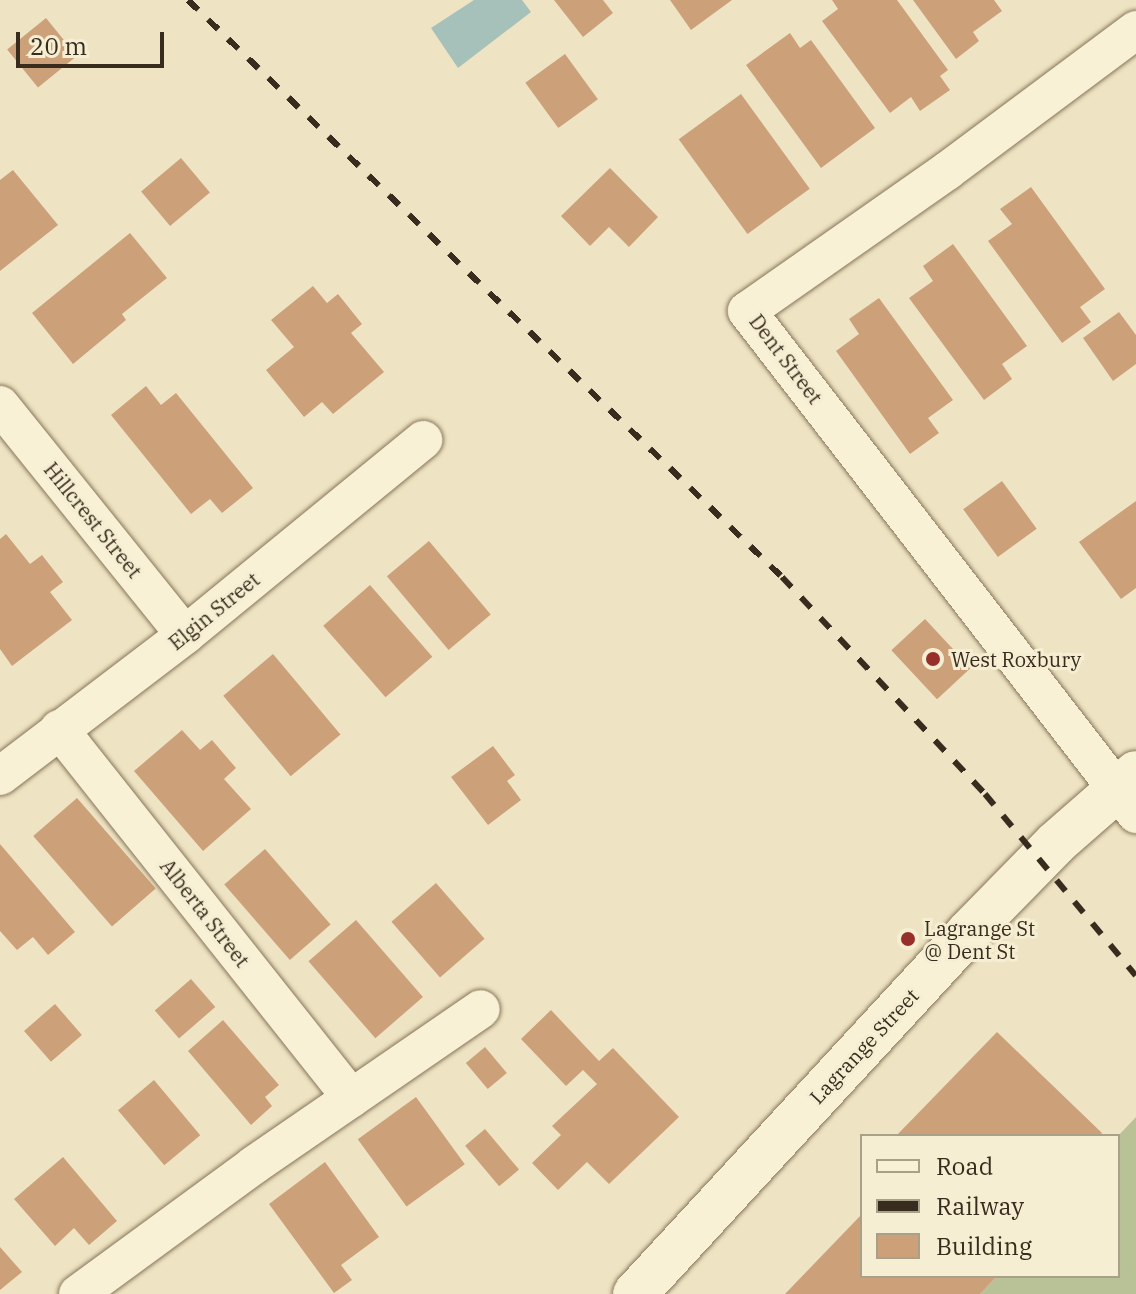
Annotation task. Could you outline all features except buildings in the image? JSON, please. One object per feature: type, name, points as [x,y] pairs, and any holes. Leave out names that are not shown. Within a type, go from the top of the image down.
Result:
[{"type":"main road","name":"Lagrange Street","points":[[635,1294],[967,934],[1130,791]]},
{"type":"street","name":"Dent Street","points":[[1130,791],[747,311],[947,171],[1136,30]]},
{"type":"street","name":"Hillcrest Street","points":[[0,405],[185,635]]},
{"type":"street","name":"Elgin Street","points":[[0,776],[185,635],[423,440]]},
{"type":"street","name":"Alberta Street","points":[[59,729],[351,1098]]},
{"type":"street","points":[[78,1294],[481,1009]]},
{"type":"green space","points":[[1136,1117],[1136,1294],[980,1294],[995,1278],[1120,1278],[1120,1134]]},
{"type":"water","points":[[474,0],[522,0],[531,12],[458,68],[431,28]]},
{"type":"railway","points":[[188,0],[782,577],[985,794],[1136,976]]},
{"type":"place","name":"West Roxbury","points":[[933,659]]},
{"type":"place","name":"Lagrange St @ Dent St","points":[[908,939]]}]
